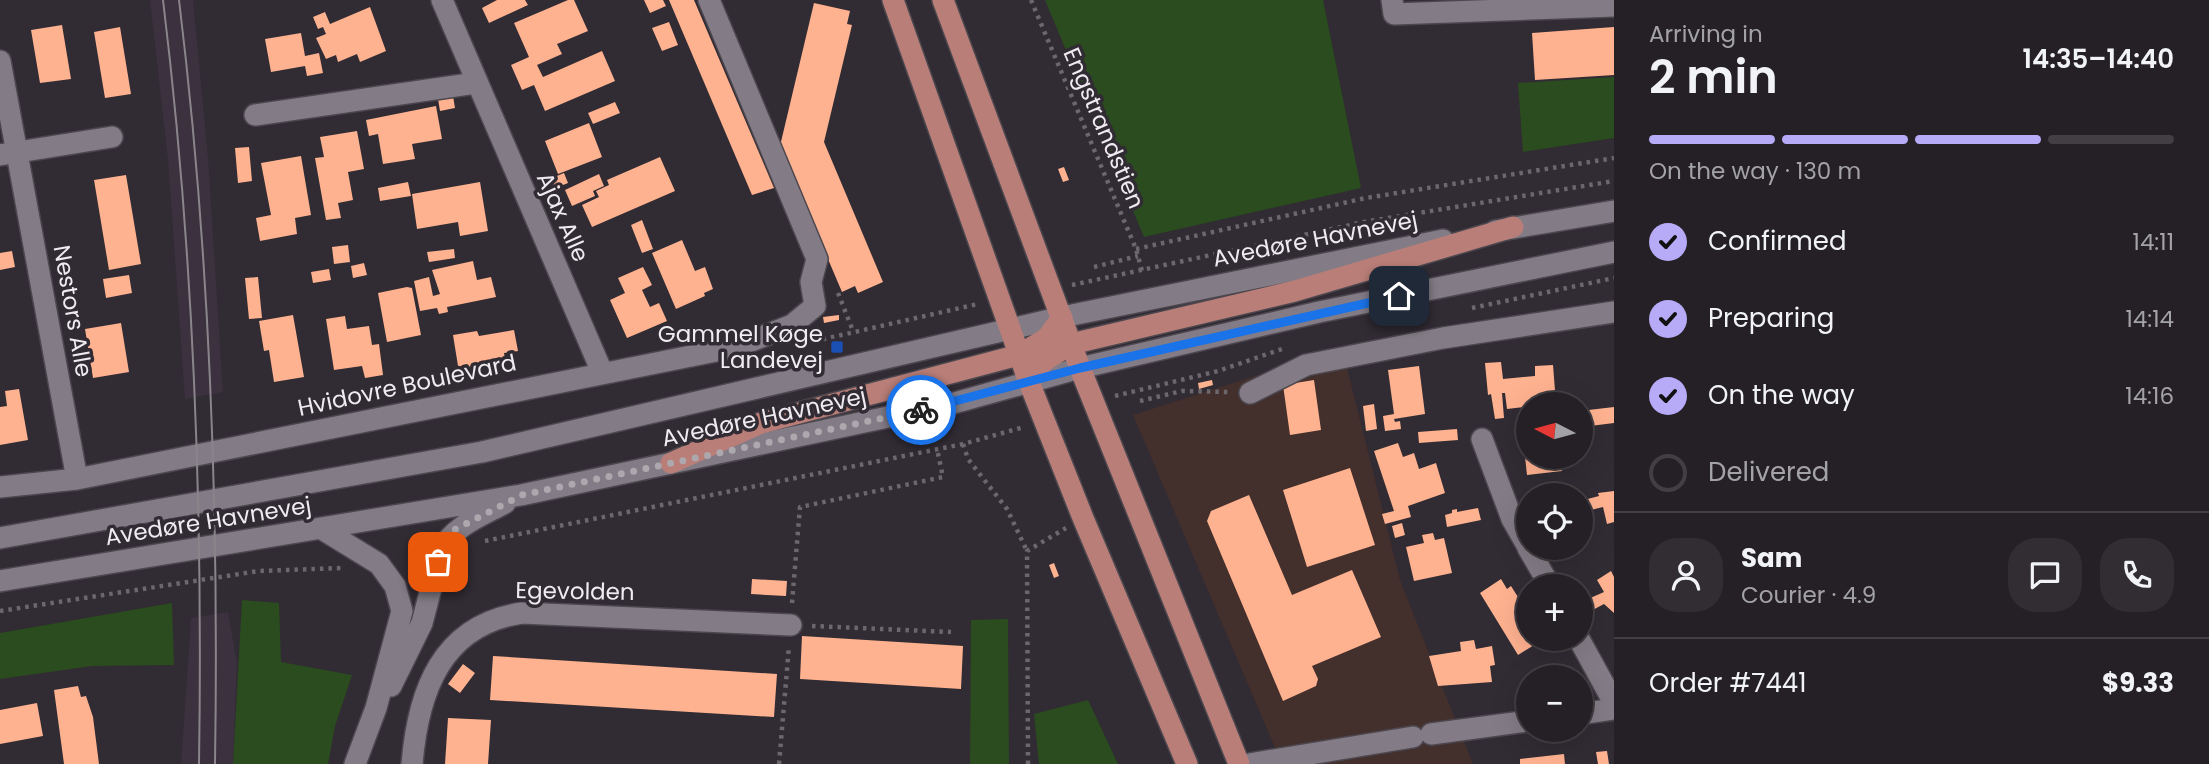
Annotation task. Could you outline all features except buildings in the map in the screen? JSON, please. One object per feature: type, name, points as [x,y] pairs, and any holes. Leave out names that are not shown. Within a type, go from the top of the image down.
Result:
[{"type":"main road","points":[[893,0],[1019,355],[1083,518],[1187,764]]},
{"type":"main road","points":[[943,0],[1093,402],[1239,764]]},
{"type":"main road","points":[[1030,382],[1044,361],[1071,344],[1295,291],[1513,227]]},
{"type":"main road","points":[[671,463],[761,423],[1019,355],[1047,338],[1062,317]]},
{"type":"street","name":"Ajax Alle","points":[[442,0],[602,372]]},
{"type":"street","name":"Hvidovre Boulevard","points":[[0,487],[77,479],[736,347],[792,325],[815,306],[811,282],[817,259],[709,0]]},
{"type":"street","points":[[1392,0],[1394,14],[1614,6]]},
{"type":"street","name":"Nestors Alle","points":[[0,61],[8,154],[77,479]]},
{"type":"street","points":[[255,115],[476,83]]},
{"type":"street","points":[[8,154],[113,137]]},
{"type":"street","name":"Avedøre Havnevej","points":[[0,538],[482,452],[1062,317],[1374,252],[1614,211]]},
{"type":"street","name":"Avedøre Havnevej","points":[[0,581],[522,495],[954,403],[1080,368],[1319,312],[1614,252]]},
{"type":"street","points":[[1250,393],[1306,365],[1443,338],[1614,312]]},
{"type":"street","points":[[1482,439],[1516,526]]},
{"type":"street","points":[[376,708],[410,650],[447,540],[454,530],[522,495]]},
{"type":"street","points":[[322,529],[379,564],[395,586],[402,611],[376,708],[355,764]]},
{"type":"street","name":"Egevolden","points":[[412,764],[415,722],[428,683],[445,655],[489,621],[522,613],[790,625]]},
{"type":"street","points":[[1586,651],[1614,703]]},
{"type":"street","points":[[1593,712],[1614,709]]},
{"type":"street","points":[[1249,764],[1516,723]]},
{"type":"path","name":"Engstrandstien","points":[[1031,0],[1136,250],[1142,271]]},
{"type":"path","points":[[1136,250],[1366,198],[1614,158]]},
{"type":"path","points":[[1051,289],[1364,222],[1614,181]]},
{"type":"path","points":[[1094,267],[1138,256]]},
{"type":"path","points":[[1093,402],[1218,371]]},
{"type":"path","points":[[1140,401],[1182,391],[1250,393]]},
{"type":"path","points":[[481,542],[963,444],[998,436],[1045,420]]},
{"type":"path","points":[[963,444],[968,459],[1007,509],[1027,551],[1028,764]]},
{"type":"path","points":[[779,764],[800,507],[943,477],[937,449]]},
{"type":"path","points":[[1027,551],[1083,518]]},
{"type":"path","points":[[0,611],[259,571],[338,569],[379,564]]},
{"type":"path","points":[[790,625],[951,632]]},
{"type":"shaded area","points":[[150,0],[193,0],[208,157],[223,392],[185,399],[168,160]]},
{"type":"shaded area","points":[[1342,348],[1400,580],[1473,764],[1282,764],[1133,415]]},
{"type":"shaded area","points":[[228,612],[237,663],[233,764],[181,764],[191,618]]},
{"type":"green space","points":[[1045,0],[1323,0],[1361,188],[1144,237]]},
{"type":"green space","points":[[1614,77],[1614,138],[1523,152],[1518,83]]},
{"type":"green space","points":[[242,600],[279,603],[281,662],[352,675],[335,726],[328,764],[233,764]]},
{"type":"green space","points":[[172,603],[174,665],[92,666],[0,679],[0,633]]},
{"type":"green space","points":[[1008,619],[1009,764],[970,764],[971,620]]},
{"type":"green space","points":[[1088,700],[1118,764],[1039,764],[1034,714]]},
{"type":"tram line","points":[[163,0],[182,190],[194,381],[198,477],[199,764]]},
{"type":"tram line","points":[[179,0],[198,190],[210,381],[214,477],[215,764]]},
{"type":"way so far","points":[[438,562],[441,550],[454,530],[522,495],[921,410]]},
{"type":"place","name":"Gammel Køge Landevej","points":[[837,347]]},
{"type":"route","points":[[921,410],[1080,368],[1399,296]]}]
